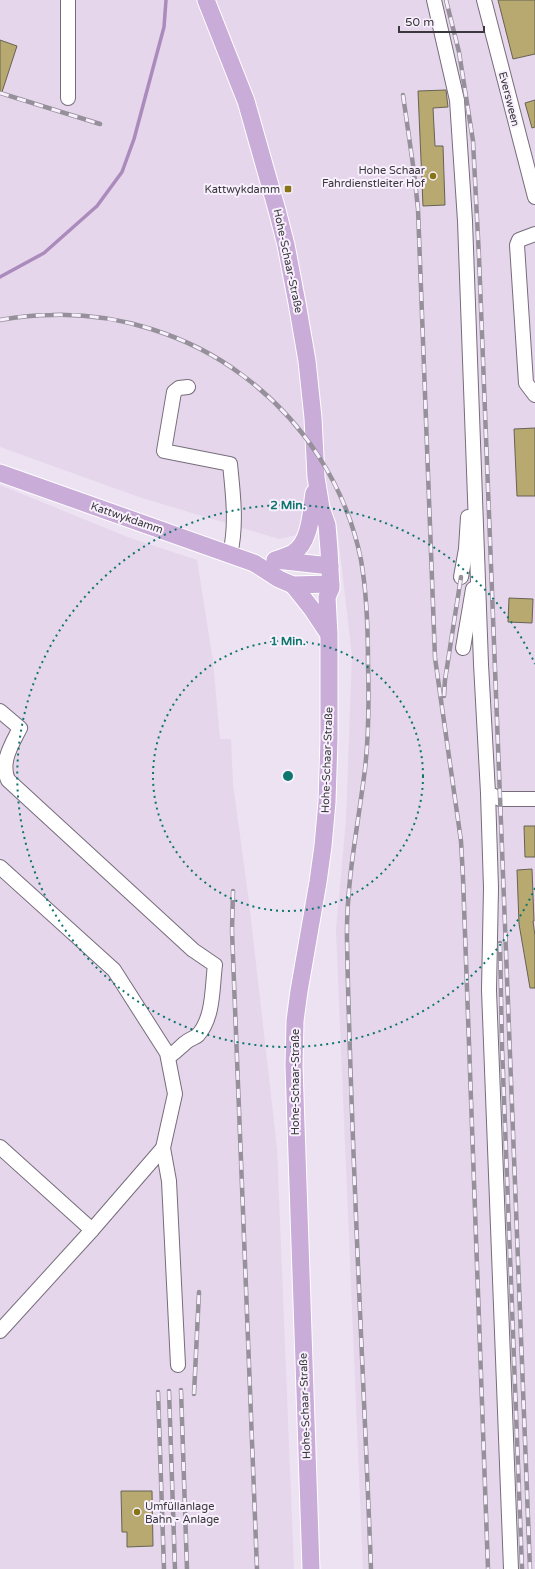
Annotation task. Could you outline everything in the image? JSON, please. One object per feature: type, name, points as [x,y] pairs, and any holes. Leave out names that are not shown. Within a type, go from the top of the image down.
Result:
[{"type":"main road","name":"Hohe-Schaar-Straße","points":[[206,0],[246,100],[284,238],[307,361],[312,406],[316,477],[320,508],[327,525],[325,566],[329,635],[329,740],[326,809],[318,882],[295,1021],[294,1066],[311,1569]]},
{"type":"main road","name":"Kattwykdamm","points":[[0,473],[254,563],[279,579],[293,585],[326,588]]},
{"type":"main road","points":[[275,560],[293,553],[303,542],[308,529],[316,477]]},
{"type":"main road","name":"Kattwykdamm","points":[[254,563],[275,560],[325,566]]},
{"type":"main road","points":[[293,585],[312,609],[329,635]]},
{"type":"street","points":[[68,0],[68,98]]},
{"type":"street","points":[[434,0],[457,100],[465,221],[474,428],[474,471],[481,664],[488,793],[491,888],[489,990],[511,1569]]},
{"type":"street","name":"Eversween","points":[[484,0],[535,197]]},
{"type":"street","points":[[535,234],[518,240],[517,245],[526,383],[535,395]]},
{"type":"street","points":[[188,387],[179,388],[174,392],[164,451],[230,464],[233,490],[233,543],[230,554]]},
{"type":"street","points":[[461,577],[466,549],[474,471]]},
{"type":"street","points":[[462,648],[478,560]]},
{"type":"street","points":[[0,711],[20,728],[4,765],[5,774],[8,780],[193,950],[214,965],[208,1019],[198,1035],[185,1042],[175,1053],[168,1057]]},
{"type":"street","points":[[488,793],[500,799],[535,799]]},
{"type":"street","points":[[0,868],[114,970],[167,1053],[175,1094],[163,1148],[169,1180],[178,1365]]},
{"type":"street","points":[[0,1147],[92,1230]]},
{"type":"street","points":[[0,1331],[92,1230],[163,1148]]},
{"type":"shaded area","points":[[0,0],[535,0],[535,1569],[363,1569],[336,930],[346,820],[352,656],[337,526],[279,539],[142,498],[0,447]]},
{"type":"shaded area","points":[[0,485],[130,538],[197,560],[213,661],[220,739],[231,739],[233,784],[249,902],[277,1148],[294,1569],[0,1569]]},
{"type":"building","points":[[498,0],[535,0],[535,54],[513,59]]},
{"type":"building","points":[[0,40],[17,46],[2,92],[0,92]]},
{"type":"building","name":"Hohe Schaar Fahrdienstleiter Hof","points":[[446,90],[448,107],[433,108],[435,146],[443,146],[445,205],[423,206],[418,91]]},
{"type":"building","points":[[535,100],[535,127],[532,128],[525,103]]},
{"type":"building","points":[[535,428],[535,496],[517,496],[514,429]]},
{"type":"building","points":[[509,598],[533,599],[532,623],[508,622]]},
{"type":"building","points":[[524,826],[535,826],[535,857],[525,857]]},
{"type":"building","points":[[532,869],[533,921],[535,936],[535,988],[530,988],[519,924],[517,870]]},
{"type":"building","name":"Umfüllanlage Bahn - Anlage","points":[[121,1491],[152,1491],[153,1546],[127,1547],[127,1532],[122,1532]]},
{"type":"waterway","points":[[0,277],[44,253],[97,206],[122,172],[134,139],[164,27],[166,0]]},
{"type":"railway","points":[[446,0],[459,52],[473,141],[479,257],[530,1569]]},
{"type":"railway","points":[[0,93],[100,124]]},
{"type":"railway","points":[[403,95],[418,209],[435,658],[461,841],[488,1569]]},
{"type":"railway","points":[[0,320],[46,315],[77,315],[102,318],[152,329],[199,348],[221,361],[242,375],[264,393],[284,412],[302,433],[333,480],[345,506],[354,532],[361,560],[366,599],[369,690],[365,769],[350,875],[347,940],[354,1176],[371,1569]]},
{"type":"railway","points":[[444,696],[445,680],[461,577]]},
{"type":"railway","points":[[233,891],[232,931],[257,1569]]},
{"type":"railway","points":[[500,943],[502,1047],[522,1569]]},
{"type":"railway","points":[[194,1394],[199,1292]]},
{"type":"railway","points":[[181,1390],[187,1569]]},
{"type":"railway","points":[[169,1391],[175,1569]]},
{"type":"railway","points":[[158,1392],[164,1569]]},
{"type":"place","name":"Hohe Schaar Fahrdienstleiter Hof","points":[[433,176]]},
{"type":"place","name":"Kattwykdamm","points":[[288,189]]},
{"type":"place","name":"Umfüllanlage Bahn - Anlage","points":[[137,1512]]}]
